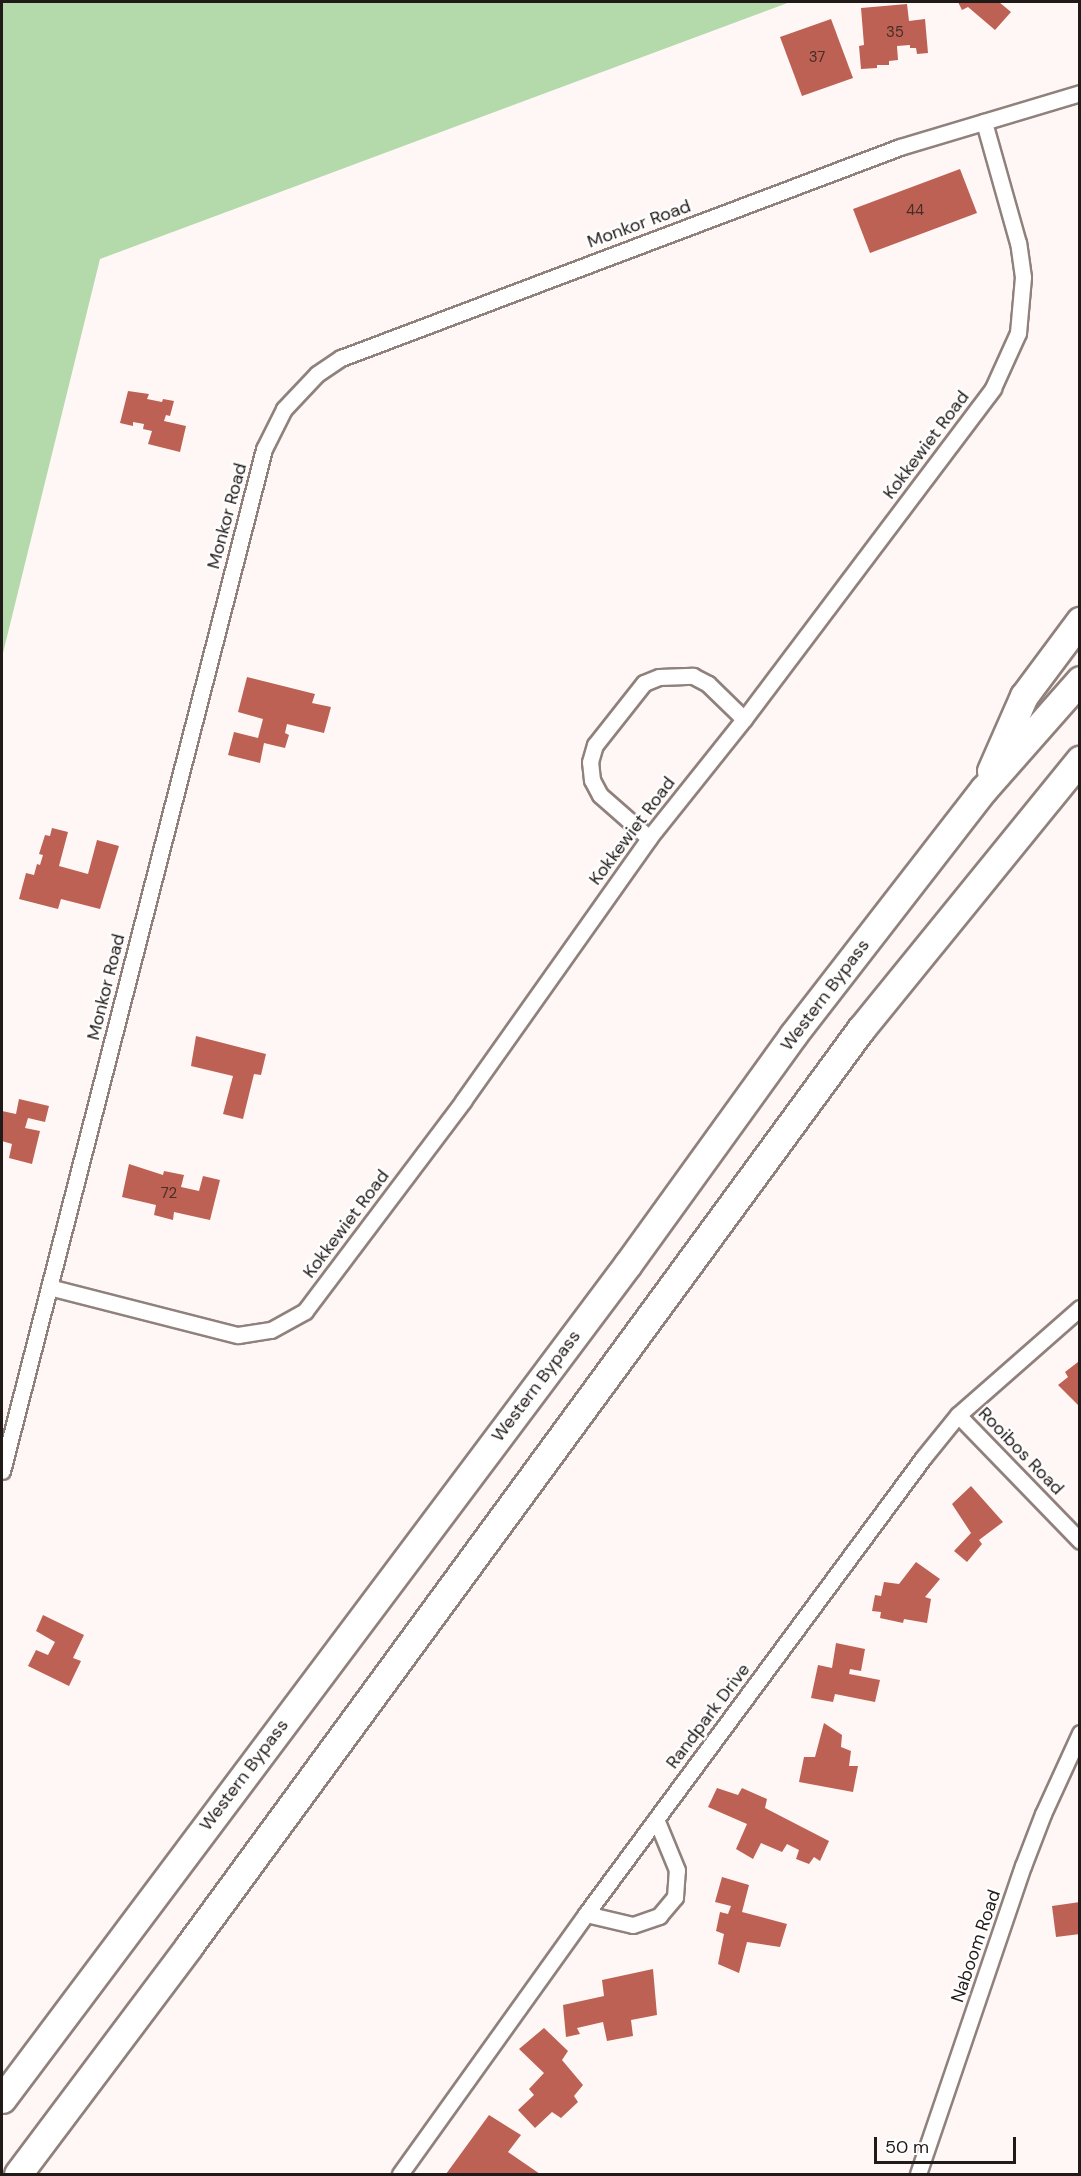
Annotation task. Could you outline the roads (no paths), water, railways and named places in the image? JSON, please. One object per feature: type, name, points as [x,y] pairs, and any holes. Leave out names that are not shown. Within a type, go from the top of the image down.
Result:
[{"type":"highway","points":[[984,789],[1024,696],[1080,621]]},
{"type":"highway","name":"Western Bypass","points":[[2,2099],[628,1264],[793,1035],[984,789],[1080,680]]},
{"type":"highway","points":[[18,2175],[861,1029],[1080,760]]},
{"type":"street","name":"Monkor Road","points":[[2,1471],[264,449],[284,409],[317,374],[341,358],[900,147],[1080,93]]},
{"type":"street","name":"Kokkewiet Road","points":[[49,1287],[238,1335],[271,1330],[304,1311],[463,1101],[649,838],[744,719],[993,388],[1012,351],[1022,311],[1021,266],[1018,243],[984,122]]},
{"type":"street","points":[[649,838],[600,795],[592,780],[590,762],[595,745],[644,683],[659,677],[693,676],[708,684],[744,719]]},
{"type":"street","name":"Randpark Drive","points":[[400,2175],[586,1914],[923,1458],[958,1415],[1080,1308]]},
{"type":"street","name":"Rooibos Road","points":[[958,1415],[1080,1541]]},
{"type":"street","name":"Naboom Road","points":[[918,2175],[1023,1866],[1055,1784],[1080,1733]]},
{"type":"street","points":[[586,1914],[633,1925],[659,1916],[675,1898],[677,1870],[656,1819]]}]
